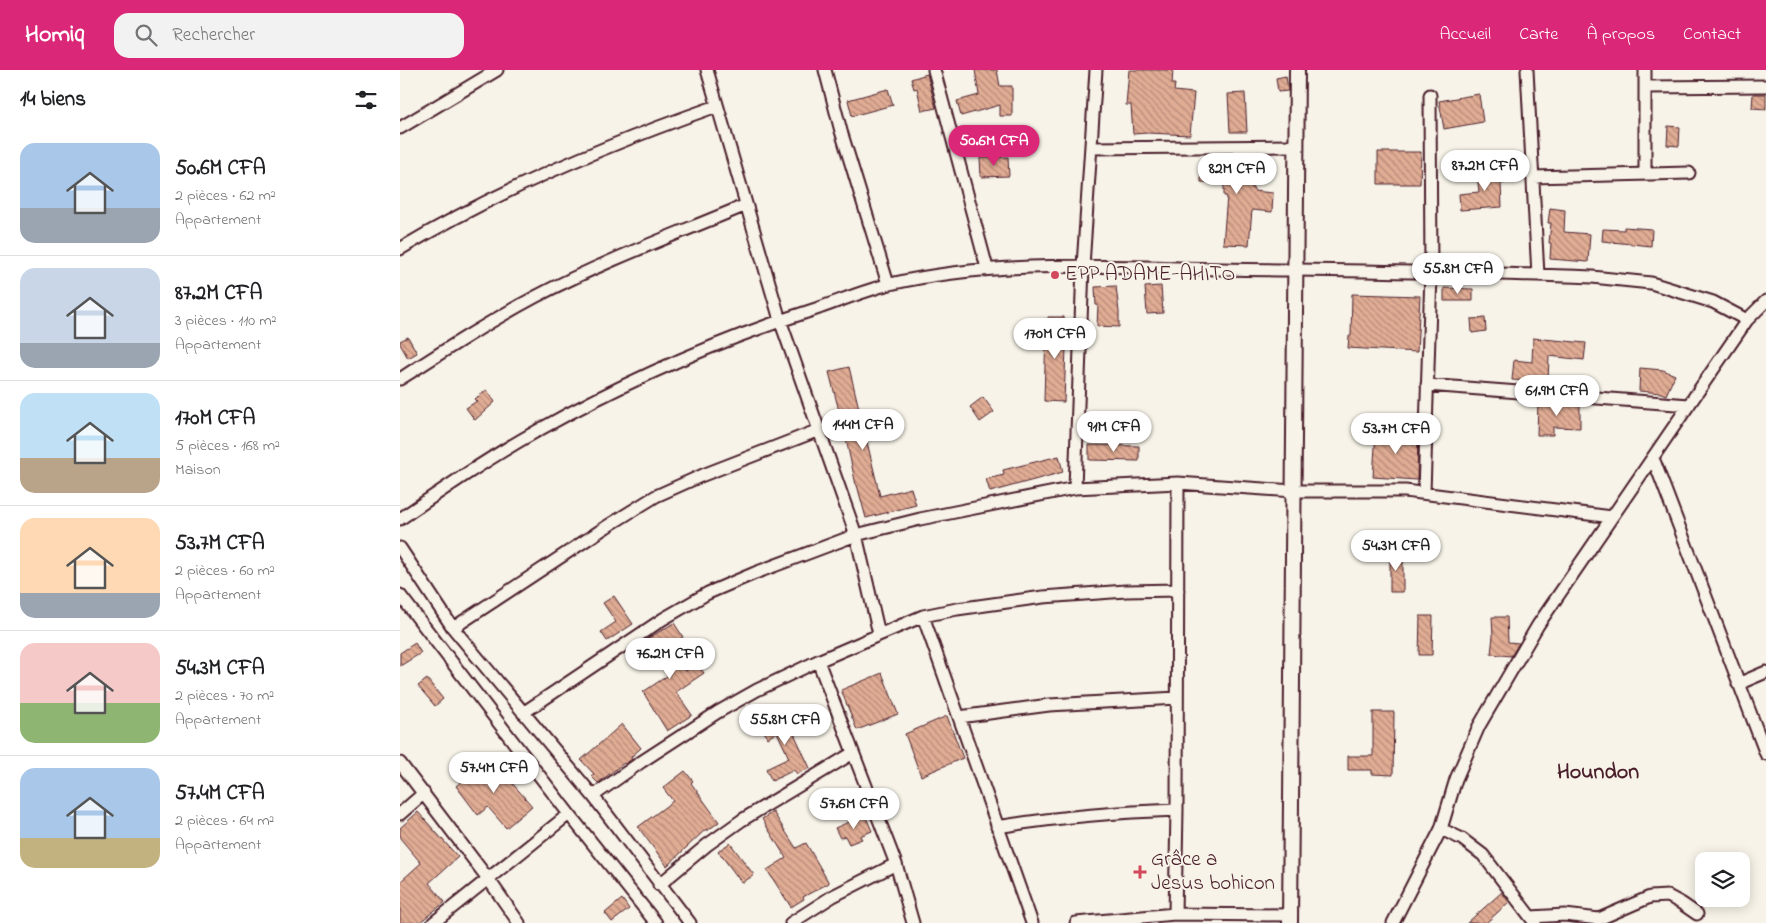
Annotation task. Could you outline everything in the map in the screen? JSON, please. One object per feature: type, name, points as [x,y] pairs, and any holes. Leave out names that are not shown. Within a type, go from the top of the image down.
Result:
[{"type":"main road","points":[[1290,920],[1297,70]]},
{"type":"street","points":[[400,128],[497,70]]},
{"type":"street","points":[[707,70],[780,320],[856,535],[879,634]]},
{"type":"street","points":[[825,70],[841,131],[888,284]]},
{"type":"street","points":[[934,70],[987,268]]},
{"type":"street","points":[[1074,488],[1083,266],[1096,70]]},
{"type":"street","points":[[1527,70],[1538,275]]},
{"type":"street","points":[[1645,70],[1646,174]]},
{"type":"street","points":[[1645,87],[1766,86]]},
{"type":"street","points":[[1424,493],[1431,273],[1430,95]]},
{"type":"street","points":[[400,249],[461,215],[537,177],[651,129],[717,106]]},
{"type":"street","points":[[1091,148],[1297,146]]},
{"type":"street","points":[[1532,177],[1689,173]]},
{"type":"street","points":[[400,379],[496,318],[539,295],[746,205]]},
{"type":"street","points":[[400,519],[462,476],[536,431],[620,387],[780,320],[888,284],[952,273],[987,268],[1083,266],[1592,277],[1651,284],[1713,302],[1747,320]]},
{"type":"street","points":[[1393,923],[1441,829],[1456,779],[1479,726],[1538,625],[1747,320],[1766,301]]},
{"type":"street","points":[[1428,385],[1689,405]]},
{"type":"street","points":[[453,628],[656,496],[704,475],[820,430]]},
{"type":"street","points":[[1653,458],[1766,754]]},
{"type":"street","points":[[1175,914],[1178,810],[1178,483]]},
{"type":"street","points":[[523,712],[663,619],[708,593],[755,573],[856,535],[920,519],[1074,488],[1178,483],[1294,491],[1405,491],[1612,517]]},
{"type":"street","points":[[400,548],[453,628],[593,796],[659,885],[690,923]]},
{"type":"street","points":[[593,796],[718,712],[757,690],[818,661],[923,616],[957,609],[1043,597],[1126,591],[1178,590]]},
{"type":"street","points":[[400,595],[656,923]]},
{"type":"street","points":[[923,616],[1032,923]]},
{"type":"street","points":[[818,661],[896,864],[913,923]]},
{"type":"street","points":[[1738,684],[1766,672]]},
{"type":"street","points":[[959,717],[1049,706],[1177,698]]},
{"type":"street","points":[[659,885],[707,845],[742,820],[853,753]]},
{"type":"street","points":[[400,763],[489,880],[519,923]]},
{"type":"street","points":[[400,814],[424,793]]},
{"type":"street","points":[[997,827],[1046,818],[1118,812],[1178,810]]},
{"type":"street","points":[[434,923],[570,814]]},
{"type":"street","points":[[1441,829],[1462,839],[1483,855],[1533,920],[1565,915],[1599,919],[1650,897],[1668,896],[1681,902],[1697,914]]},
{"type":"street","points":[[791,923],[833,896],[896,864]]},
{"type":"street","points":[[1076,923],[1175,914],[1290,920]]},
{"type":"building","points":[[975,70],[997,70],[1000,86],[1012,86],[1012,116],[1000,116],[1000,105],[961,116],[957,101],[979,95]]},
{"type":"building","points":[[1129,70],[1173,70],[1172,84],[1175,84],[1174,91],[1194,93],[1190,135],[1133,134],[1131,105],[1126,105]]},
{"type":"building","points":[[927,74],[936,108],[922,111],[917,88],[914,89],[911,79]]},
{"type":"building","points":[[1286,76],[1288,91],[1278,92],[1276,78]]},
{"type":"building","points":[[888,89],[893,105],[852,116],[848,100]]},
{"type":"building","points":[[1245,93],[1247,132],[1230,132],[1228,94]]},
{"type":"building","points":[[1479,94],[1483,122],[1444,129],[1439,101]]},
{"type":"building","points":[[1753,94],[1766,94],[1766,109],[1752,108]]},
{"type":"building","points":[[1668,126],[1680,127],[1679,146],[1667,145]]},
{"type":"building","points":[[1378,152],[1421,152],[1420,184],[1378,184]]},
{"type":"building","points":[[1236,154],[1255,154],[1252,189],[1254,191],[1273,193],[1272,212],[1252,210],[1249,245],[1223,244],[1227,196],[1224,196],[1224,183],[1201,182],[1201,160],[1236,161]]},
{"type":"building","points":[[1008,157],[1009,176],[981,177],[980,158]]},
{"type":"building","points":[[1504,171],[1505,183],[1501,183],[1502,207],[1460,210],[1459,194],[1479,192],[1477,173]]},
{"type":"building","points":[[1550,208],[1565,210],[1564,232],[1590,234],[1588,262],[1550,259],[1551,223],[1548,223]]},
{"type":"building","points":[[1624,227],[1652,229],[1651,246],[1602,241],[1603,229],[1624,230]]},
{"type":"building","points":[[1116,286],[1119,327],[1097,326],[1098,305],[1096,305],[1095,287]]},
{"type":"building","points":[[1161,286],[1163,313],[1147,314],[1145,287]]},
{"type":"building","points":[[1444,288],[1473,289],[1473,301],[1444,301]]},
{"type":"building","points":[[1352,294],[1420,296],[1417,352],[1348,348],[1349,336],[1351,336]]},
{"type":"building","points":[[1048,317],[1064,317],[1066,348],[1064,402],[1044,401]]},
{"type":"building","points":[[1485,318],[1486,331],[1472,333],[1471,319]]},
{"type":"building","points":[[408,337],[417,353],[408,358],[400,341]]},
{"type":"building","points":[[1533,338],[1586,343],[1584,360],[1549,356],[1548,382],[1512,380],[1514,360],[1532,362]]},
{"type":"building","points":[[849,367],[880,496],[911,488],[916,505],[866,518],[856,485],[829,372]]},
{"type":"building","points":[[1640,368],[1663,370],[1675,375],[1666,395],[1639,391]]},
{"type":"building","points":[[487,390],[495,402],[475,420],[466,408],[477,401],[475,399]]},
{"type":"building","points":[[983,397],[994,412],[980,422],[970,407]]},
{"type":"building","points":[[1538,401],[1580,404],[1580,428],[1553,427],[1553,435],[1537,435]]},
{"type":"building","points":[[1376,431],[1418,433],[1417,480],[1373,477]]},
{"type":"building","points":[[1089,445],[1139,446],[1139,461],[1089,460]]},
{"type":"building","points":[[1059,456],[1063,472],[990,492],[986,479],[1004,475],[1003,470]]},
{"type":"building","points":[[1390,551],[1403,551],[1403,592],[1390,592]]},
{"type":"building","points":[[614,596],[633,624],[607,641],[601,632],[616,622],[603,603]]},
{"type":"building","points":[[1420,616],[1433,616],[1432,655],[1419,655]]},
{"type":"building","points":[[1492,617],[1507,617],[1508,642],[1519,643],[1511,656],[1491,654],[1493,636]]},
{"type":"building","points":[[674,623],[683,637],[670,646],[686,671],[697,663],[704,673],[676,692],[692,715],[667,731],[643,692],[670,674],[647,639]]},
{"type":"building","points":[[415,643],[421,653],[400,666],[400,653]]},
{"type":"building","points":[[882,673],[898,714],[857,730],[841,690]]},
{"type":"building","points":[[427,679],[443,699],[435,706],[418,686]]},
{"type":"building","points":[[787,709],[795,722],[790,725],[810,768],[797,774],[794,770],[772,781],[766,769],[789,758],[777,732],[768,738],[760,725]]},
{"type":"building","points":[[1373,712],[1394,712],[1393,775],[1372,774],[1372,770],[1348,770],[1348,756],[1373,756]]},
{"type":"building","points":[[947,716],[963,758],[921,776],[905,734]]},
{"type":"building","points":[[622,724],[641,748],[631,757],[632,759],[598,783],[591,776],[594,774],[581,760]]},
{"type":"building","points":[[491,759],[532,806],[506,828],[488,807],[478,815],[456,786]]},
{"type":"building","points":[[685,771],[693,781],[691,783],[719,822],[707,831],[706,829],[667,866],[638,827],[673,801],[663,788]]},
{"type":"building","points":[[418,812],[458,857],[429,883],[445,902],[419,923],[400,923],[400,882],[421,863],[400,838],[400,828]]},
{"type":"building","points":[[773,812],[796,848],[806,843],[829,883],[803,897],[804,899],[791,907],[767,870],[786,858],[762,819]]},
{"type":"building","points":[[865,815],[872,831],[860,836],[862,839],[849,844],[845,836],[840,838],[835,828]]},
{"type":"building","points":[[730,843],[754,875],[742,883],[718,851]]},
{"type":"building","points":[[1502,892],[1509,902],[1486,923],[1467,923]]},
{"type":"building","points":[[622,899],[629,909],[612,922],[605,913]]},
{"type":"place","name":"EPP ADAME-AHITO","points":[[1055,275]]},
{"type":"place","name":"Grâce a Jesus bohicon","points":[[1140,872]]},
{"type":"district","name":"Houndon","points":[[1598,773]]}]
